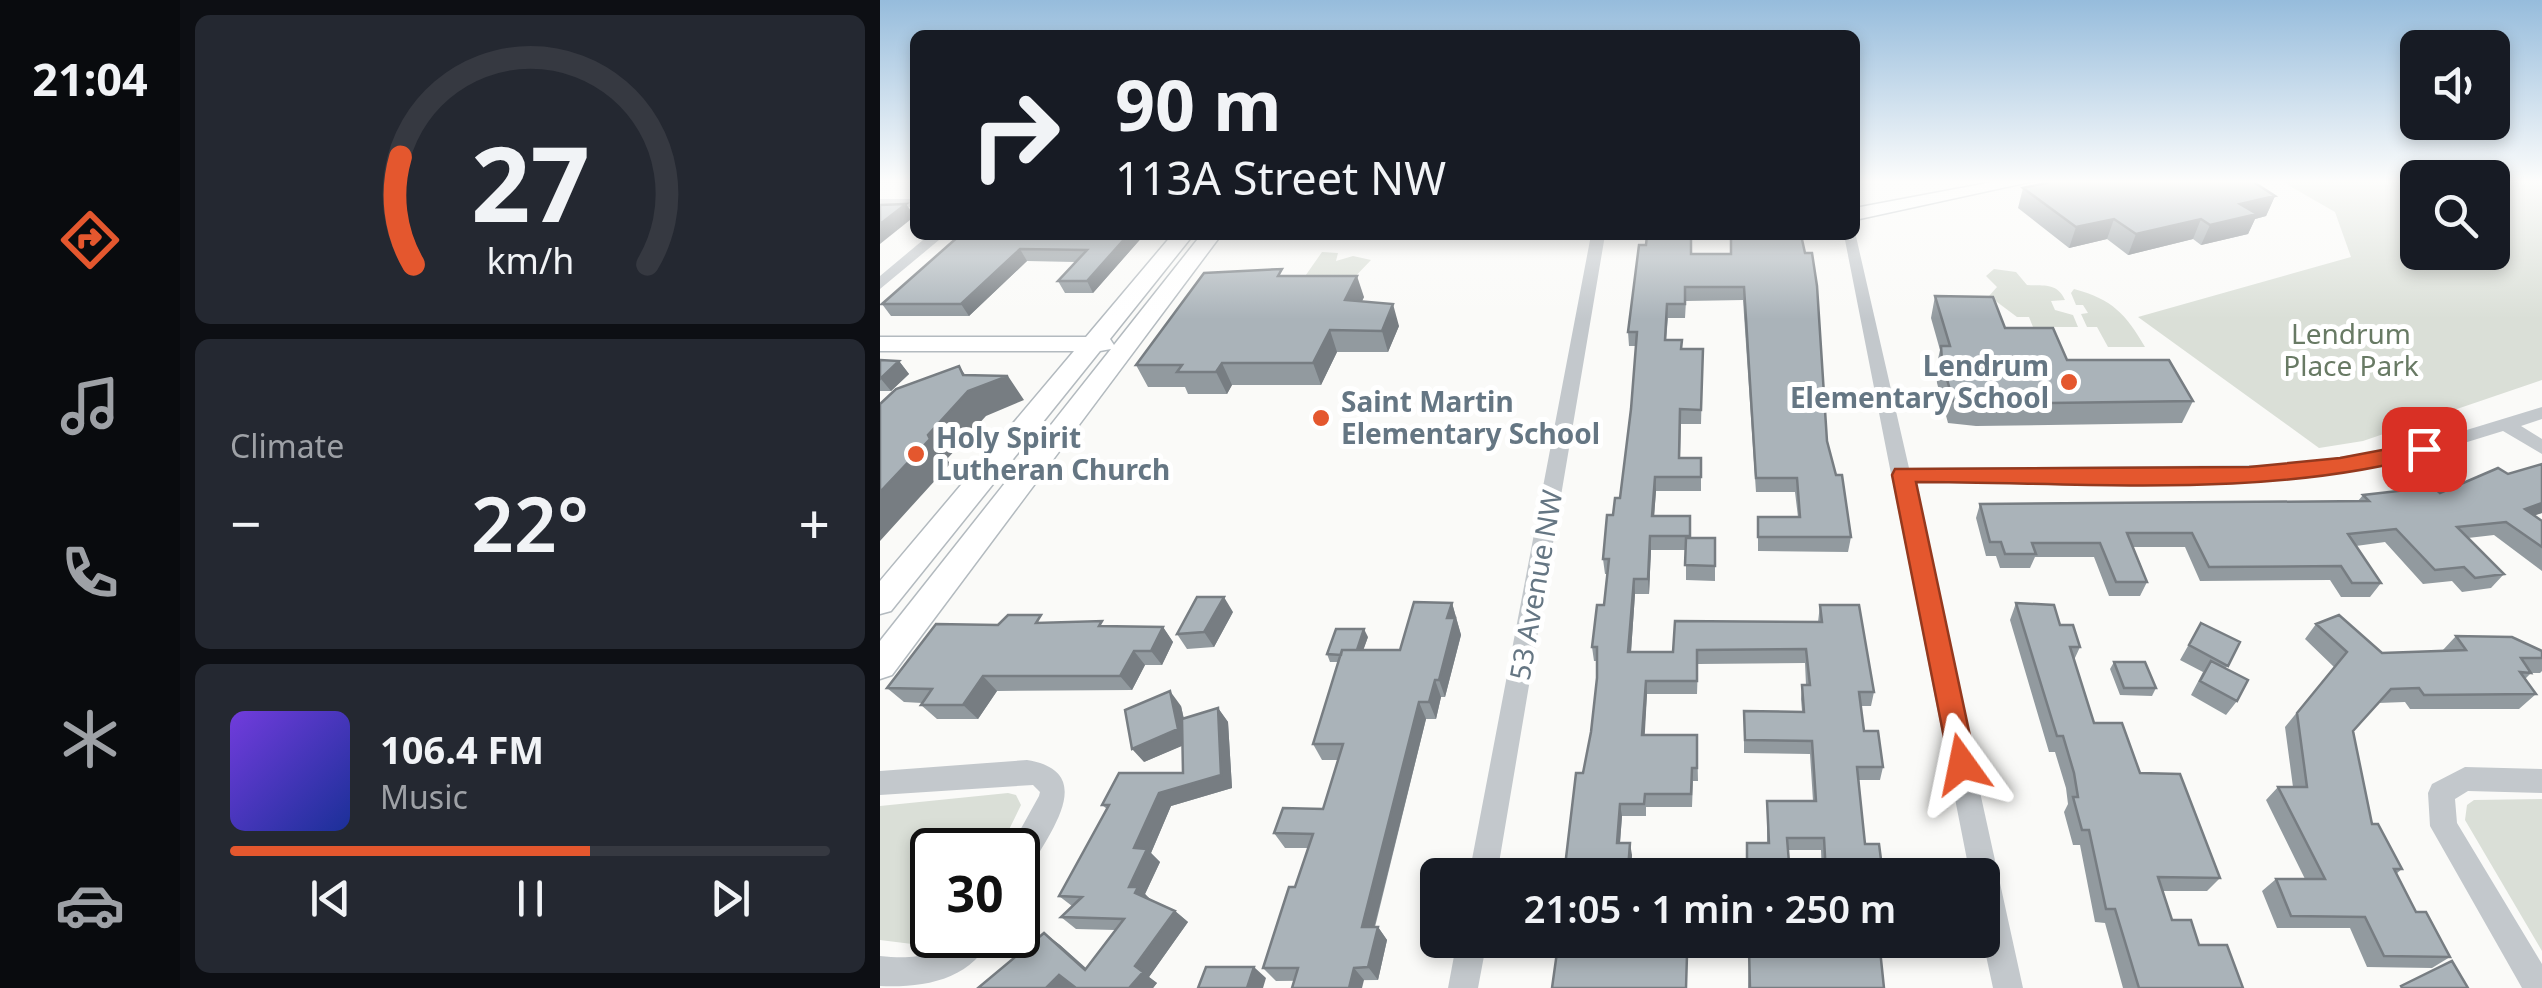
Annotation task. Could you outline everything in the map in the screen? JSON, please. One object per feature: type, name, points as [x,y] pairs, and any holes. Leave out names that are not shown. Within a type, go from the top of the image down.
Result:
[{"type":"main road","points":[[880,602],[1179,240]]},
{"type":"main road","points":[[880,665],[1207,240]]},
{"type":"main road","points":[[880,344],[1128,344]]},
{"type":"street","points":[[880,284],[932,240]]},
{"type":"street","name":"53 Avenue NW","points":[[1486,858],[1597,240]]},
{"type":"street","points":[[1852,240],[2008,988]]},
{"type":"street","points":[[1903,475],[2291,472],[2407,453],[2542,414]]},
{"type":"street","points":[[2507,425],[2542,448]]},
{"type":"street","points":[[880,784],[1027,772],[1048,779],[1054,787],[1036,828]]},
{"type":"street","points":[[2539,988],[2444,826],[2439,808],[2441,793],[2465,779],[2542,781]]},
{"type":"street","points":[[880,970],[905,974],[937,970],[951,958]]},
{"type":"street","points":[[1463,988],[1469,958]]},
{"type":"green space","name":"Lendrum Place Park","points":[[2340,227],[2400,227],[2400,270],[2510,270],[2510,227],[2542,227],[2542,380],[2363,441],[2319,448],[2138,317],[2351,257]]},
{"type":"green space","points":[[1322,252],[1338,253],[1336,261],[1353,256],[1371,260],[1350,282],[1301,282]]},
{"type":"green space","points":[[1994,269],[2016,272],[2027,285],[2058,290],[2065,300],[2051,301],[2055,310],[2073,315],[2078,327],[2033,327],[2029,317],[2017,317],[1989,296],[1997,287],[1986,276]]},
{"type":"green space","points":[[2074,289],[2117,309],[2145,347],[2108,347],[2097,327],[2087,327],[2081,314],[2088,313],[2083,305],[2076,305],[2071,293]]},
{"type":"green space","points":[[1008,793],[1016,795],[1021,805],[1010,828],[910,828],[910,944],[880,940],[880,806]]},
{"type":"green space","points":[[2542,799],[2542,951],[2465,820],[2467,805],[2474,800]]},
{"type":"building","points":[[2126,227],[2166,227],[2136,234]]},
{"type":"building","points":[[954,240],[1124,240],[1087,281],[1058,281],[1087,250],[1020,249],[961,304],[882,304]]},
{"type":"building","points":[[1646,240],[1691,240],[1691,254],[1731,254],[1731,240],[1802,240],[1805,253],[1812,253],[1827,441],[1836,475],[1842,475],[1851,537],[1758,537],[1758,517],[1800,517],[1797,478],[1756,478],[1744,287],[1685,287],[1685,304],[1667,304],[1665,340],[1682,340],[1681,349],[1703,349],[1701,410],[1680,409],[1679,458],[1701,458],[1701,477],[1655,477],[1652,516],[1690,516],[1690,536],[1650,536],[1648,579],[1634,579],[1628,652],[1673,652],[1675,621],[1822,622],[1820,605],[1859,605],[1874,692],[1859,692],[1864,731],[1878,731],[1883,767],[1857,767],[1865,844],[1879,844],[1881,858],[1825,858],[1824,838],[1787,838],[1789,858],[1747,858],[1747,843],[1769,843],[1767,801],[1816,801],[1812,741],[1745,740],[1744,711],[1804,712],[1802,685],[1810,685],[1806,649],[1697,650],[1697,681],[1646,681],[1642,735],[1697,735],[1697,768],[1692,768],[1691,794],[1645,794],[1644,804],[1620,804],[1617,843],[1630,843],[1629,858],[1566,858],[1576,773],[1583,773],[1591,732],[1597,678],[1597,647],[1592,647],[1597,605],[1604,605],[1609,559],[1603,559],[1607,515],[1613,515],[1615,498],[1620,498],[1631,409],[1637,332],[1628,332],[1639,245],[1646,245]]},
{"type":"building","points":[[1282,269],[1278,276],[1357,276],[1345,300],[1393,304],[1382,331],[1330,330],[1313,363],[1222,363],[1216,372],[1177,372],[1182,365],[1136,365],[1204,273]]},
{"type":"building","name":"Lendrum Elementary School","points":[[1935,296],[1993,297],[2005,328],[2053,328],[2067,360],[2169,360],[2193,401],[1953,401],[1941,346],[1950,346]]},
{"type":"building","points":[[880,360],[899,361],[880,379]]},
{"type":"building","points":[[959,366],[963,375],[1008,376],[968,391],[880,492],[880,404],[896,389]]},
{"type":"building","points":[[2542,464],[2542,503],[2525,509],[2542,521],[2542,547],[2506,522],[2457,527],[2504,574],[2475,578],[2464,567],[2435,570],[2396,529],[2348,534],[2381,583],[2352,583],[2341,566],[2209,567],[2192,533],[2127,533],[2147,582],[2116,582],[2100,543],[2032,543],[2036,554],[2005,554],[2001,542],[1990,542],[1980,504],[2369,501],[2363,495],[2433,487],[2440,493],[2498,468],[2508,474]]},
{"type":"building","points":[[1686,538],[1715,538],[1715,566],[1685,565]]},
{"type":"building","points":[[1197,597],[1224,597],[1204,632],[1177,634]]},
{"type":"building","points":[[1414,602],[1452,603],[1447,618],[1455,618],[1439,680],[1435,680],[1429,702],[1419,702],[1362,927],[1378,927],[1368,967],[1354,968],[1349,988],[1292,988],[1298,968],[1263,968],[1289,887],[1295,887],[1313,834],[1274,833],[1283,808],[1323,809],[1343,744],[1313,744],[1342,650],[1400,650]]},
{"type":"building","points":[[2016,603],[2054,605],[2060,625],[2073,625],[2080,647],[2070,647],[2094,723],[2122,723],[2140,773],[2180,774],[2220,878],[2158,877],[2172,920],[2191,920],[2199,945],[2227,945],[2243,988],[2139,988],[2115,909],[2106,909],[2089,830],[2082,830],[2073,797],[2078,797],[2074,773],[2063,736],[2057,736]]},
{"type":"building","points":[[1008,615],[1041,615],[1036,623],[1102,621],[1099,626],[1163,627],[1151,651],[1134,651],[1120,676],[983,676],[963,705],[921,705],[932,689],[887,688],[936,624],[998,625]]},
{"type":"building","points":[[2339,615],[2382,653],[2466,650],[2456,636],[2512,637],[2542,651],[2542,658],[2521,658],[2531,673],[2520,672],[2536,694],[2424,695],[2419,688],[2391,689],[2353,731],[2372,824],[2378,824],[2402,869],[2394,869],[2416,912],[2426,912],[2450,957],[2384,956],[2365,917],[2291,916],[2276,879],[2325,879],[2278,787],[2307,787],[2297,713],[2347,652],[2316,624]]},
{"type":"building","points":[[2201,623],[2240,642],[2228,666],[2189,645]]},
{"type":"building","points":[[1336,629],[1364,629],[1357,650],[1327,654]]},
{"type":"building","points":[[2211,661],[2248,680],[2237,701],[2200,681]]},
{"type":"building","points":[[2114,662],[2145,662],[2156,688],[2124,688]]},
{"type":"building","points":[[1170,691],[1178,729],[1132,749],[1125,710]]},
{"type":"building","points":[[1218,708],[1221,775],[1159,793],[1134,848],[1147,849],[1129,887],[1138,887],[1135,893],[1175,911],[1135,966],[1143,972],[1129,988],[1076,988],[1059,975],[1046,988],[978,988],[1014,958],[1040,958],[1040,936],[1044,933],[1085,970],[1124,919],[1061,917],[1082,897],[1059,896],[1109,805],[1102,805],[1119,773],[1183,773],[1182,719]]},
{"type":"building","points":[[1556,958],[1687,958],[1686,988],[1552,988]]},
{"type":"building","points":[[1749,958],[1881,958],[1884,988],[1750,988]]},
{"type":"building","points":[[2452,961],[2468,988],[2402,988],[2401,986]]},
{"type":"building","points":[[1206,967],[1254,967],[1247,988],[1198,988]]},
{"type":"place","name":"Lendrum Elementary School","points":[[2069,382]]},
{"type":"place","name":"Saint Martin Elementary School","points":[[1321,418]]},
{"type":"place","name":"Holy Spirit Lutheran Church","points":[[916,454]]},
{"type":"route","points":[[1962,764],[1903,475],[2249,475],[2340,465],[2424,449]]}]
